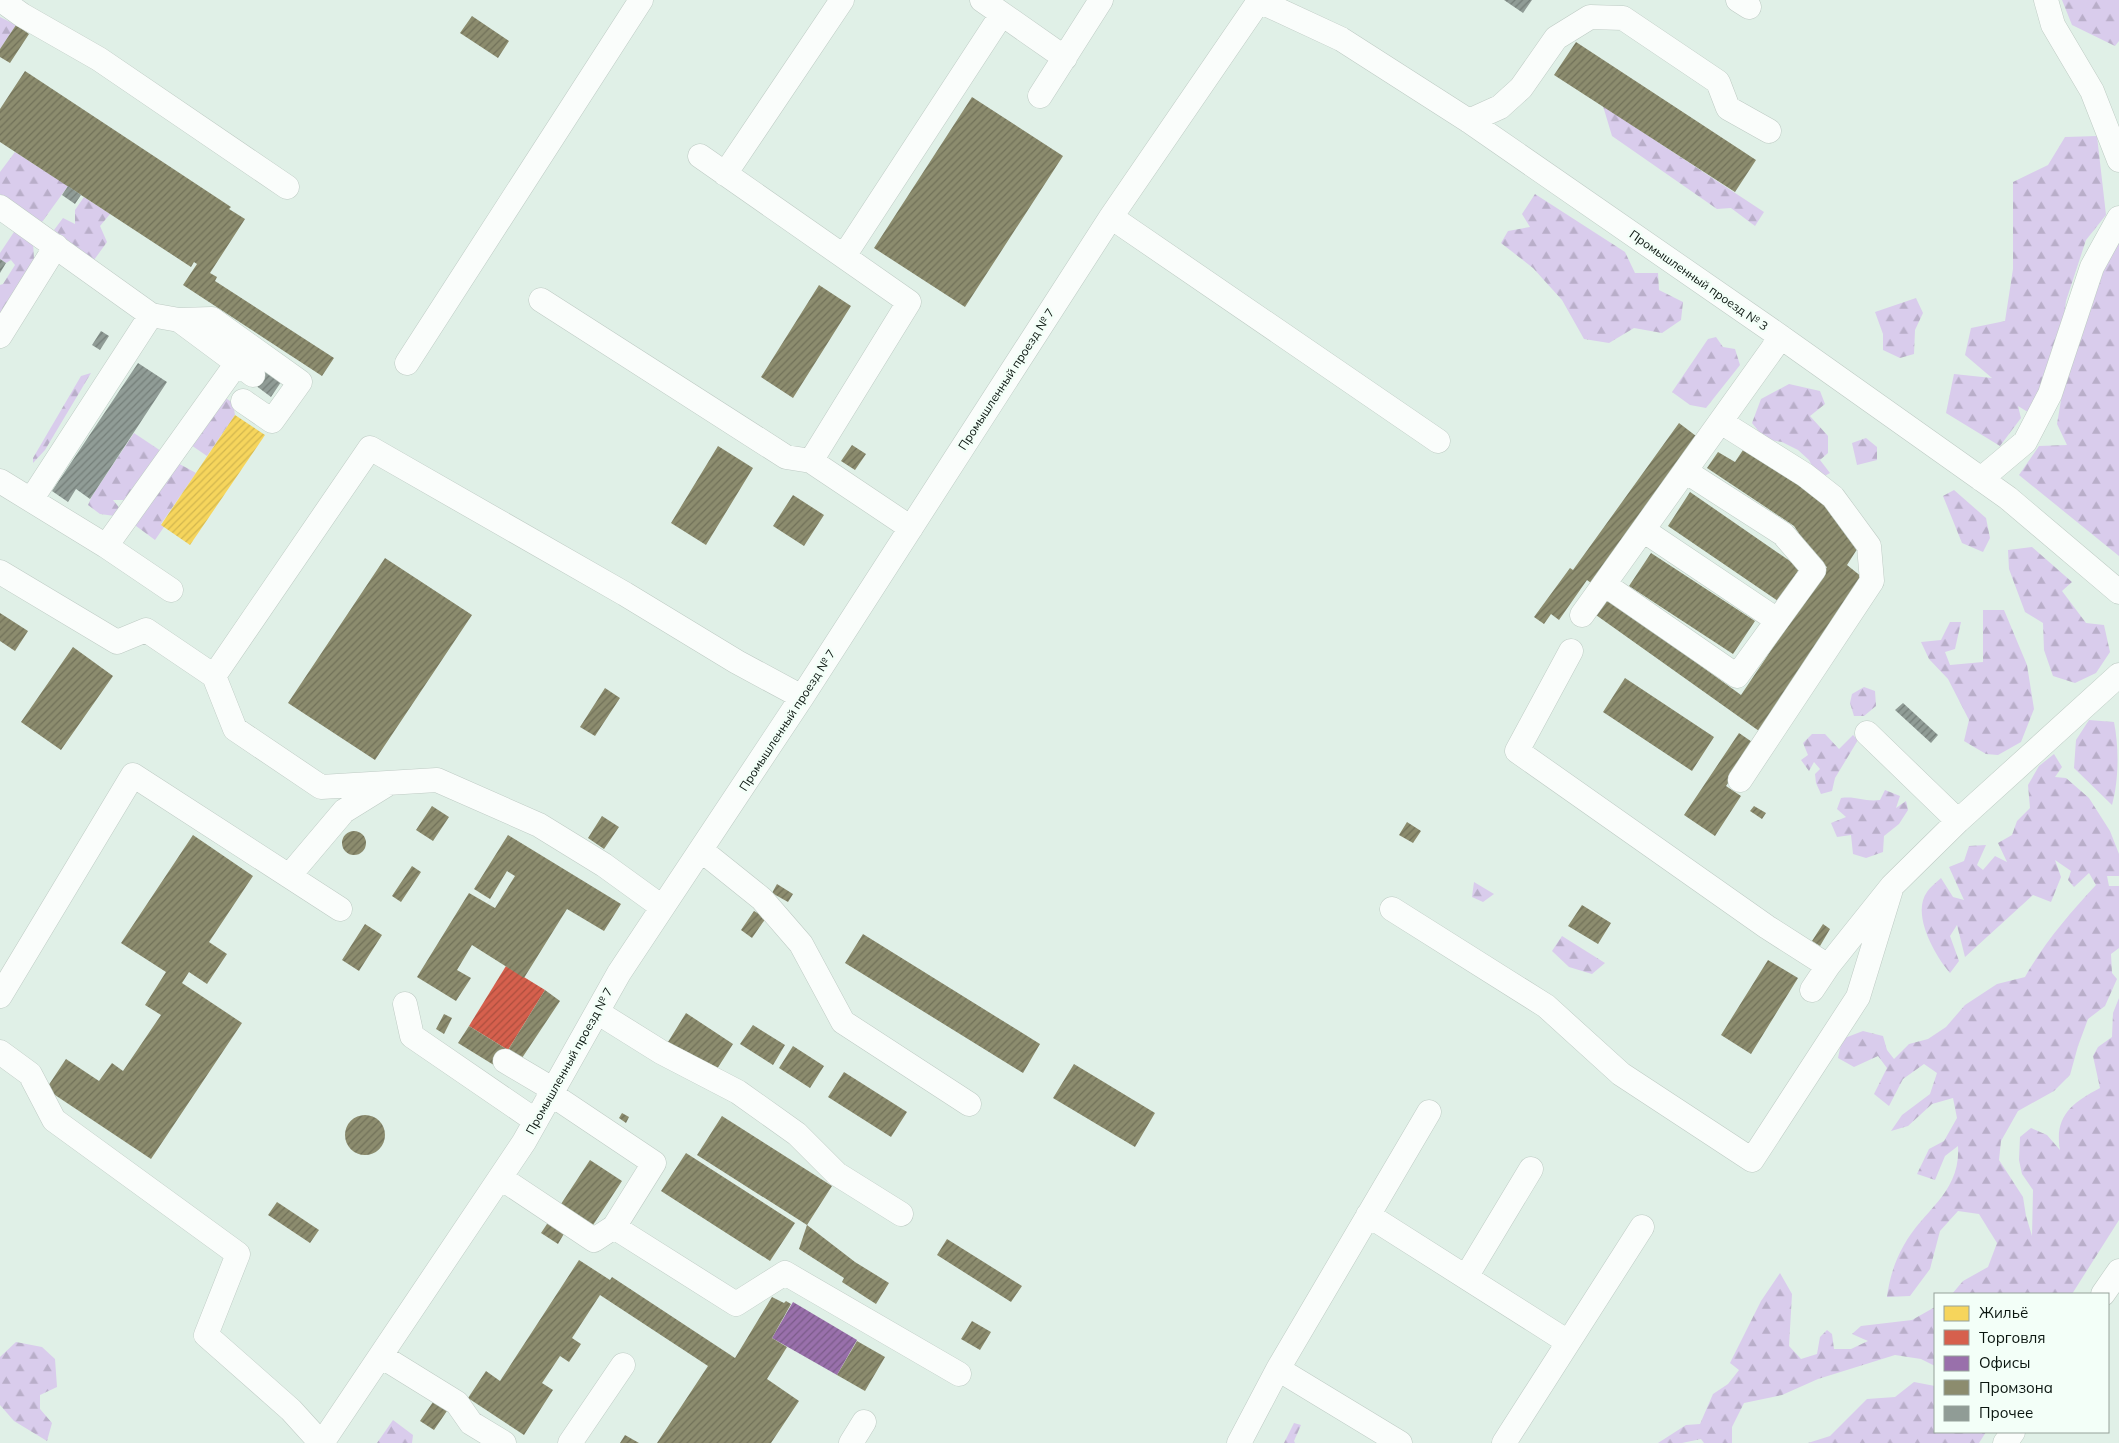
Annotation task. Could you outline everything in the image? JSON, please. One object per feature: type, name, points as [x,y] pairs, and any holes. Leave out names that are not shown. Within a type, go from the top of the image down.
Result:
[{"type":"street","points":[[1,0],[22,15],[99,59],[287,188]]},
{"type":"street","points":[[407,363],[641,0]]},
{"type":"street","points":[[726,174],[842,0]]},
{"type":"street","points":[[982,0],[1065,58]]},
{"type":"street","points":[[1040,96],[1101,0]]},
{"type":"street","name":"Промышленный проезд № 3","points":[[1258,0],[1341,40],[1469,121],[1781,337],[2008,498],[2119,592]]},
{"type":"street","name":"Промышленный проезд № 7","points":[[321,1443],[501,1178],[536,1121],[619,973],[802,697],[1111,217],[1258,0]]},
{"type":"street","points":[[1469,121],[1500,107],[1522,88],[1556,38],[1590,17],[1608,0]]},
{"type":"street","points":[[2046,0],[2053,24],[2092,92],[2119,160]]},
{"type":"street","points":[[844,256],[1002,14]]},
{"type":"street","points":[[1590,17],[1624,18],[1718,82],[1728,108],[1769,131]]},
{"type":"street","points":[[700,156],[909,302],[811,461]]},
{"type":"street","points":[[0,207],[151,315],[179,320],[212,319],[300,382],[272,421],[243,400]]},
{"type":"street","points":[[1111,217],[1438,441]]},
{"type":"street","points":[[1981,479],[2025,442],[2050,394],[2092,266],[2119,218]]},
{"type":"street","points":[[0,336],[56,246]]},
{"type":"street","points":[[541,300],[786,457],[811,461],[911,528]]},
{"type":"street","points":[[31,500],[151,315]]},
{"type":"street","points":[[106,546],[245,369],[179,320]]},
{"type":"street","points":[[1582,615],[1781,337]]},
{"type":"street","points":[[1721,422],[1804,475],[1833,498],[1869,546],[1872,581],[1740,780]]},
{"type":"street","points":[[214,676],[370,448],[625,594],[737,662],[802,697]]},
{"type":"street","points":[[1604,584],[1737,676],[1814,570],[1783,534],[1685,471]]},
{"type":"street","points":[[0,481],[106,546],[170,590]]},
{"type":"street","points":[[1643,530],[1777,620]]},
{"type":"street","points":[[0,572],[117,642],[146,630],[214,676],[235,729],[321,787],[437,780],[539,825],[604,865],[662,907]]},
{"type":"street","points":[[1571,651],[1517,751],[1759,921],[1828,966]]},
{"type":"street","points":[[1812,990],[1828,966],[1892,886],[1958,821],[2119,675]]},
{"type":"street","points":[[1867,733],[1958,821]]},
{"type":"street","points":[[0,996],[133,775],[340,909]]},
{"type":"street","points":[[289,876],[344,811],[388,784]]},
{"type":"street","points":[[700,850],[762,899],[801,944],[843,1022],[969,1104]]},
{"type":"street","points":[[1392,909],[1546,1006],[1622,1074],[1752,1160],[1858,997],[1892,886]]},
{"type":"street","points":[[404,1004],[412,1036],[536,1121]]},
{"type":"street","points":[[597,1012],[661,1052],[738,1092],[797,1134],[837,1174],[902,1214]]},
{"type":"street","points":[[0,1052],[30,1074],[54,1120],[238,1254],[206,1335],[291,1410],[321,1443]]},
{"type":"street","points":[[501,1178],[594,1240],[614,1227],[654,1163],[552,1092],[505,1062]]},
{"type":"street","points":[[1239,1443],[1278,1369],[1429,1112]]},
{"type":"street","points":[[1466,1277],[1531,1169]]},
{"type":"street","points":[[1368,1215],[1568,1342]]},
{"type":"street","points":[[614,1227],[736,1304],[785,1273],[959,1374]]},
{"type":"street","points":[[1504,1443],[1642,1227]]},
{"type":"street","points":[[2105,1293],[2119,1271]]},
{"type":"street","points":[[381,1356],[457,1403],[471,1423],[504,1443]]},
{"type":"street","points":[[570,1443],[623,1365]]},
{"type":"street","points":[[1278,1369],[1400,1443]]},
{"type":"street","points":[[851,1443],[864,1422]]},
{"type":"green space","points":[[2062,0],[2119,0],[2119,41],[2115,46],[2072,25]]},
{"type":"green space","points":[[0,17],[16,25],[0,49]]},
{"type":"green space","points":[[1603,106],[1764,212],[1755,226],[1731,208],[1717,209],[1612,136]]},
{"type":"green space","points":[[2097,136],[2106,215],[2086,240],[2066,301],[2059,354],[2031,414],[2018,406],[2021,418],[2000,446],[1946,413],[1954,374],[1992,378],[1965,355],[1971,328],[2005,321],[2013,269],[2013,182],[2048,165],[2065,137]]},
{"type":"green space","points":[[15,152],[68,186],[42,222],[0,194],[0,172]]},
{"type":"green space","points":[[1535,194],[1625,252],[1635,273],[1658,273],[1659,290],[1683,302],[1681,320],[1662,333],[1634,328],[1609,343],[1584,339],[1562,300],[1533,268],[1501,243],[1508,231],[1530,227],[1522,214]]},
{"type":"green space","points":[[84,197],[110,214],[100,226],[107,242],[94,260],[54,230],[63,218],[75,224],[75,210]]},
{"type":"green space","points":[[16,229],[33,242],[34,259],[0,316],[0,285],[3,284],[15,265],[11,260],[6,263],[0,259],[0,253]]},
{"type":"green space","points":[[2119,237],[2119,556],[2019,475],[2039,446],[2067,445],[2057,424],[2071,341]]},
{"type":"green space","points":[[1916,298],[1923,313],[1915,330],[1914,354],[1900,358],[1883,350],[1883,334],[1875,312]]},
{"type":"green space","points":[[1716,337],[1723,347],[1735,349],[1740,365],[1706,408],[1690,405],[1672,392],[1708,339]]},
{"type":"green space","points":[[91,373],[45,450],[33,463],[33,458],[81,376]]},
{"type":"green space","points":[[1789,384],[1820,391],[1825,404],[1810,416],[1828,436],[1828,453],[1820,460],[1830,473],[1819,479],[1809,460],[1798,450],[1782,442],[1765,439],[1752,423],[1761,399]]},
{"type":"green space","points":[[221,395],[233,403],[235,415],[207,456],[188,443]]},
{"type":"green space","points":[[134,433],[164,453],[132,500],[113,500],[121,510],[115,516],[100,514],[88,505]]},
{"type":"green space","points":[[1866,438],[1877,447],[1877,460],[1857,465],[1852,443]]},
{"type":"green space","points":[[174,461],[196,473],[161,524],[164,527],[155,540],[132,523]]},
{"type":"green space","points":[[1954,490],[1986,518],[1990,538],[1983,552],[1962,543],[1943,496]]},
{"type":"green space","points":[[2032,547],[2072,582],[2062,591],[2086,623],[2104,625],[2110,652],[2096,673],[2075,683],[2053,676],[2044,650],[2043,623],[2025,612],[2009,569],[2008,550]]},
{"type":"green space","points":[[1983,610],[2004,610],[2027,665],[2034,709],[2021,742],[1998,755],[1986,754],[1964,741],[1969,720],[1948,679],[1929,659],[1921,642],[1941,640],[1950,622],[1961,622],[1955,649],[1945,652],[1950,665],[1983,662]]},
{"type":"green space","points":[[1864,687],[1875,691],[1876,706],[1864,716],[1854,716],[1850,703],[1852,694]]},
{"type":"green space","points":[[2089,720],[2114,722],[2118,764],[2112,805],[2074,768],[2076,740]]},
{"type":"green space","points":[[1812,734],[1825,734],[1839,749],[1853,735],[1858,740],[1835,778],[1832,791],[1821,794],[1816,783],[1815,774],[1820,769],[1814,762],[1809,771],[1801,760],[1808,755],[1803,743]]},
{"type":"green space","points":[[2054,754],[2062,767],[2055,777],[2066,778],[2089,798],[2110,831],[2119,854],[2119,876],[2107,876],[2109,886],[2119,886],[2119,948],[2111,954],[2112,973],[2117,979],[2105,1006],[2088,1019],[2070,1075],[2054,1091],[2018,1111],[2001,1141],[1999,1160],[2023,1197],[2032,1236],[2033,1190],[2022,1174],[2019,1160],[2020,1137],[2031,1128],[2047,1135],[2060,1150],[2060,1128],[2067,1112],[2081,1099],[2100,1088],[2093,1056],[2098,1047],[2112,1037],[2113,1013],[2119,998],[2119,1220],[2073,1293],[1953,1293],[1963,1281],[1988,1267],[1997,1243],[1979,1214],[1958,1211],[1940,1231],[1930,1269],[1910,1296],[1887,1297],[1893,1270],[1901,1251],[1912,1233],[1947,1189],[1954,1176],[1958,1146],[1945,1156],[1935,1180],[1917,1174],[1929,1149],[1944,1141],[1957,1118],[1953,1098],[1932,1104],[1908,1126],[1891,1131],[1902,1115],[1930,1094],[1937,1073],[1924,1064],[1903,1079],[1889,1106],[1874,1094],[1887,1068],[1878,1056],[1854,1067],[1838,1058],[1842,1039],[1863,1031],[1883,1036],[1887,1050],[1894,1059],[1909,1044],[1928,1039],[1946,1027],[1965,1005],[1997,984],[2025,977],[2058,929],[2096,885],[2089,873],[2074,887],[2068,880],[2071,871],[2055,860],[2061,877],[2051,902],[2033,895],[1965,957],[1957,925],[1950,936],[1959,961],[1950,973],[1932,946],[1923,923],[1922,912],[1923,901],[1928,890],[1941,878],[1953,897],[1964,900],[1949,867],[1964,861],[1969,846],[1986,845],[1977,865],[1983,870],[1995,856],[2007,862],[1998,843],[2012,835],[2017,821],[2030,808],[2028,785],[2039,766]]},
{"type":"green space","points":[[1885,790],[1900,796],[1896,808],[1906,801],[1908,810],[1899,824],[1884,836],[1883,852],[1866,858],[1853,854],[1851,835],[1837,837],[1831,823],[1846,817],[1837,809],[1841,798],[1880,800]]},
{"type":"green space","points":[[1474,882],[1494,894],[1483,902],[1472,897]]},
{"type":"green space","points":[[1562,936],[1605,963],[1592,974],[1569,967],[1552,951]]},
{"type":"green space","points":[[1780,1273],[1792,1294],[1789,1346],[1801,1359],[1817,1354],[1820,1337],[1827,1330],[1832,1334],[1834,1349],[1851,1349],[1868,1341],[1852,1334],[1861,1326],[1912,1320],[1934,1308],[1934,1366],[1921,1359],[1895,1355],[1818,1379],[1782,1395],[1744,1403],[1732,1427],[1732,1443],[1704,1443],[1701,1439],[1682,1443],[1658,1443],[1686,1425],[1700,1424],[1713,1394],[1728,1384],[1739,1370],[1730,1363],[1761,1301]]},
{"type":"green space","points":[[16,1342],[42,1347],[55,1359],[57,1387],[40,1395],[40,1409],[52,1423],[47,1441],[14,1421],[0,1405],[0,1357]]},
{"type":"green space","points":[[1914,1382],[1934,1386],[1934,1433],[1985,1433],[1979,1443],[1808,1443],[1830,1436],[1867,1399],[1895,1397]]},
{"type":"green space","points":[[393,1420],[413,1435],[412,1443],[377,1443]]},
{"type":"green space","points":[[1294,1423],[1301,1425],[1294,1441],[1295,1443],[1284,1443]]},
{"type":"building: Жильё","points":[[235,415],[265,435],[190,545],[161,525]]},
{"type":"building: Торговля","points":[[506,966],[545,990],[508,1050],[469,1026]]},
{"type":"building: Офисы","points":[[793,1302],[857,1340],[837,1375],[772,1338]]},
{"type":"building: Промзона","points":[[472,16],[509,41],[498,58],[460,33]]},
{"type":"building: Промзона","points":[[16,25],[29,34],[10,63],[0,57],[0,49]]},
{"type":"building: Промзона","points":[[1576,42],[1756,160],[1735,192],[1554,75]]},
{"type":"building: Промзона","points":[[25,71],[231,207],[229,209],[245,219],[210,273],[217,277],[215,281],[334,358],[322,376],[183,285],[197,264],[194,262],[191,267],[0,142],[0,109]]},
{"type":"building: Промзона","points":[[972,97],[1063,156],[965,307],[874,248]]},
{"type":"building: Промзона","points":[[819,285],[851,306],[793,398],[761,377]]},
{"type":"building: Промзона","points":[[1679,423],[1696,436],[1591,583],[1587,580],[1559,620],[1551,614],[1544,624],[1534,617],[1570,568],[1573,570]]},
{"type":"building: Промзона","points":[[852,445],[866,454],[855,470],[841,461]]},
{"type":"building: Промзона","points":[[718,446],[753,468],[706,545],[671,523]]},
{"type":"building: Промзона","points":[[1743,450],[1795,481],[1827,504],[1831,515],[1846,533],[1861,543],[1847,565],[1862,577],[1759,731],[1596,615],[1608,598],[1741,695],[1827,567],[1817,561],[1794,526],[1707,468],[1718,452],[1735,462]]},
{"type":"building: Промзона","points":[[1690,492],[1800,568],[1778,601],[1668,526]]},
{"type":"building: Промзона","points":[[793,495],[824,515],[804,546],[773,526]]},
{"type":"building: Промзона","points":[[1651,553],[1755,621],[1733,654],[1629,586]]},
{"type":"building: Промзона","points":[[385,558],[472,615],[375,760],[288,703]]},
{"type":"building: Промзона","points":[[0,613],[28,631],[15,651],[0,641]]},
{"type":"building: Промзона","points":[[73,647],[113,676],[61,750],[21,722]]},
{"type":"building: Промзона","points":[[1625,678],[1714,737],[1692,771],[1603,712]]},
{"type":"building: Промзона","points":[[605,688],[620,698],[595,736],[580,727]]},
{"type":"building: Промзона","points":[[1739,733],[1755,744],[1726,786],[1741,796],[1715,836],[1684,815]]},
{"type":"building: Промзона","points":[[432,806],[449,817],[433,841],[416,830]]},
{"type":"building: Промзона","points":[[1754,806],[1766,813],[1762,819],[1750,811]]},
{"type":"building: Промзона","points":[[602,816],[619,827],[604,849],[588,838]]},
{"type":"building: Промзона","points":[[1407,822],[1421,831],[1413,843],[1399,835]]},
{"type":"building: Промзона","points":[[354,831],[362,835],[366,843],[362,851],[354,855],[346,851],[342,843],[346,835]]},
{"type":"building: Промзона","points":[[193,835],[253,876],[209,942],[227,954],[207,984],[189,972],[182,983],[242,1023],[151,1159],[46,1089],[66,1059],[99,1081],[112,1063],[123,1071],[161,1015],[145,1005],[166,972],[121,943]]},
{"type":"building: Промзона","points":[[508,835],[621,904],[604,931],[567,909],[524,978],[472,945],[457,970],[471,978],[456,1001],[417,977],[469,893],[495,908],[515,876],[507,871],[490,899],[474,889]]},
{"type":"building: Промзона","points":[[412,866],[421,872],[401,902],[392,896]]},
{"type":"building: Промзона","points":[[777,884],[793,894],[788,902],[772,893]]},
{"type":"building: Промзона","points":[[1582,905],[1611,923],[1598,944],[1568,926]]},
{"type":"building: Промзона","points":[[754,911],[766,918],[752,938],[741,930]]},
{"type":"building: Промзона","points":[[365,924],[382,935],[359,971],[342,960]]},
{"type":"building: Промзона","points":[[1823,924],[1830,929],[1820,946],[1812,941]]},
{"type":"building: Промзона","points":[[863,934],[1040,1044],[1023,1073],[845,963]]},
{"type":"building: Промзона","points":[[1768,960],[1798,978],[1751,1054],[1721,1035]]},
{"type":"building: Промзона","points":[[545,990],[560,1001],[522,1058],[508,1050]]},
{"type":"building: Промзона","points":[[686,1013],[733,1044],[715,1072],[668,1042]]},
{"type":"building: Промзона","points":[[444,1014],[452,1018],[444,1034],[436,1029]]},
{"type":"building: Промзона","points":[[753,1025],[785,1045],[773,1065],[740,1044]]},
{"type":"building: Промзона","points":[[469,1026],[508,1050],[497,1067],[458,1043]]},
{"type":"building: Промзона","points":[[793,1046],[824,1066],[810,1088],[779,1068]]},
{"type":"building: Промзона","points":[[1074,1064],[1155,1113],[1135,1147],[1053,1098]]},
{"type":"building: Промзона","points":[[844,1072],[907,1112],[891,1137],[828,1097]]},
{"type":"building: Промзона","points":[[622,1113],[629,1117],[626,1123],[619,1118]]},
{"type":"building: Промзона","points":[[365,1115],[376,1118],[382,1124],[385,1135],[382,1146],[376,1152],[365,1155],[354,1152],[348,1146],[345,1135],[348,1124],[354,1118]]},
{"type":"building: Промзона","points":[[722,1116],[832,1186],[807,1225],[697,1155]]},
{"type":"building: Промзона","points":[[686,1153],[795,1223],[770,1261],[661,1191]]},
{"type":"building: Промзона","points":[[590,1160],[622,1181],[593,1225],[561,1204]]},
{"type":"building: Промзона","points":[[277,1202],[319,1230],[310,1243],[268,1215]]},
{"type":"building: Промзона","points":[[549,1221],[565,1232],[558,1244],[541,1233]]},
{"type":"building: Промзона","points":[[807,1225],[855,1262],[889,1283],[876,1304],[842,1282],[844,1278],[799,1249]]},
{"type":"building: Промзона","points":[[947,1239],[1022,1286],[1011,1302],[937,1255]]},
{"type":"building: Промзона","points":[[579,1260],[610,1280],[612,1277],[735,1358],[772,1297],[791,1304],[772,1338],[787,1347],[767,1379],[799,1401],[771,1443],[657,1443],[708,1366],[600,1295],[572,1338],[581,1344],[569,1362],[560,1356],[542,1383],[553,1390],[524,1435],[468,1398],[486,1371],[500,1381]]},
{"type":"building: Промзона","points":[[972,1321],[991,1332],[980,1350],[961,1339]]},
{"type":"building: Промзона","points":[[857,1341],[885,1357],[865,1391],[837,1375]]},
{"type":"building: Промзона","points":[[435,1399],[449,1408],[434,1430],[420,1421]]},
{"type":"building: Промзона","points":[[625,1435],[639,1443],[620,1443]]},
{"type":"building: Прочее","points":[[1504,0],[1532,0],[1523,13]]},
{"type":"building: Прочее","points":[[68,186],[81,195],[75,204],[62,195]]},
{"type":"building: Прочее","points":[[0,259],[6,263],[0,273]]},
{"type":"building: Прочее","points":[[101,331],[109,336],[100,350],[92,345]]},
{"type":"building: Прочее","points":[[138,363],[167,382],[90,499],[76,489],[68,502],[52,491]]},
{"type":"building: Прочее","points":[[265,372],[281,382],[271,397],[255,385]]},
{"type":"building: Прочее","points":[[1903,703],[1938,735],[1931,743],[1895,710]]}]
